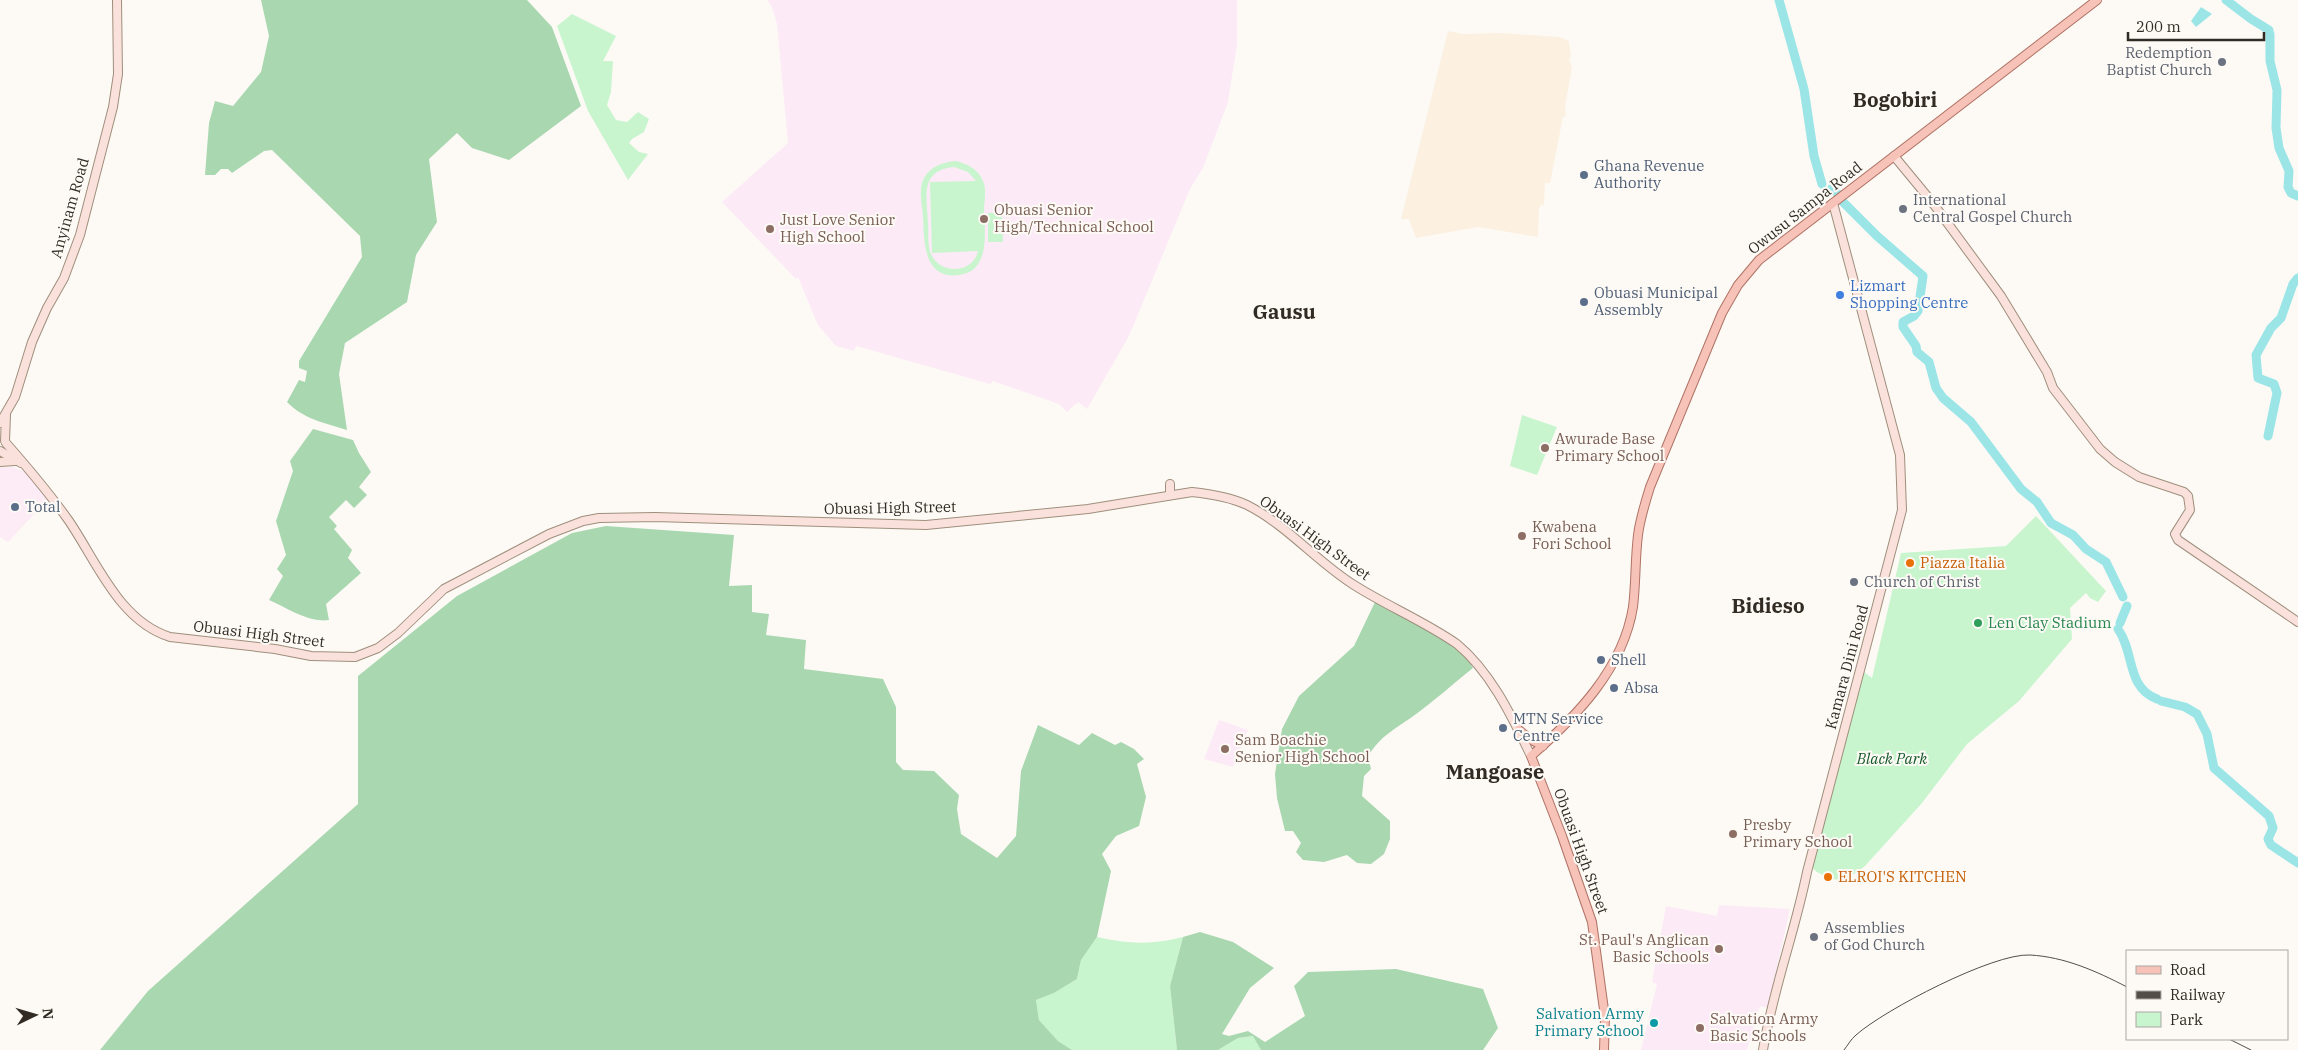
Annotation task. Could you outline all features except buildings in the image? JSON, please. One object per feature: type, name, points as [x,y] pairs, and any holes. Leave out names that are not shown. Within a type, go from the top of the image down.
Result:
[{"type":"main road","name":"Owusu Sampa Road","points":[[1532,756],[1598,687],[1615,659],[1627,632],[1636,578],[1638,535],[1642,511],[1650,487],[1722,312],[1738,285],[1758,260],[2097,0]]},
{"type":"main road","points":[[1519,730],[1543,746]]},
{"type":"main road","name":"Obuasi High Street","points":[[1532,756],[1592,922],[1605,1017],[1604,1050]]},
{"type":"street","name":"Anyinam Road","points":[[0,422],[15,397],[32,342],[47,308],[64,278],[80,235],[113,107],[118,74],[117,0]]},
{"type":"street","points":[[1894,156],[1932,202],[1993,284],[2012,312],[2053,388],[2100,449],[2115,462],[2139,477],[2184,492],[2188,496],[2190,510],[2176,529],[2175,534],[2178,540],[2298,622]]},
{"type":"street","name":"Kamara Dini Road","points":[[1763,1050],[1788,941],[1798,915],[1807,872],[1902,510],[1900,454],[1833,203]]},
{"type":"street","name":"Anyinam Road","points":[[4,440],[6,413]]},
{"type":"street","points":[[0,451],[4,440]]},
{"type":"street","name":"Obuasi High Street","points":[[4,440],[19,462],[68,520],[120,601],[142,623],[158,634],[170,637],[275,649],[311,656],[356,656],[378,648],[398,633],[444,589],[549,534],[582,521],[655,516],[926,525],[1059,512],[1192,492],[1208,494],[1248,506],[1354,586],[1457,644],[1479,667],[1499,696],[1532,756]]},
{"type":"street","name":"Obuasi High Street","points":[[0,451],[19,462]]},
{"type":"street","points":[[0,462],[19,462]]},
{"type":"street","points":[[1170,484],[1170,495]]},
{"type":"shaded area","name":"Obuasi Senior High/Technical School","points":[[767,0],[1237,0],[1237,44],[1228,102],[1203,168],[1190,189],[1129,336],[1087,409],[1078,402],[1067,412],[1059,404],[993,381],[990,384],[856,346],[854,351],[836,346],[818,325],[798,277],[796,279],[722,202],[788,143],[777,24],[772,7]]},
{"type":"shaded area","points":[[1448,31],[1463,34],[1502,33],[1559,37],[1569,41],[1571,57],[1569,59],[1572,68],[1565,106],[1566,116],[1563,117],[1550,183],[1545,183],[1544,206],[1542,204],[1539,209],[1538,237],[1478,227],[1416,238],[1409,219],[1401,219]]},
{"type":"shaded area","points":[[0,467],[13,467],[25,472],[48,499],[8,542],[0,537]]},
{"type":"shaded area","name":"Sam Boachie Senior High School","points":[[1219,720],[1248,730],[1233,767],[1204,759]]},
{"type":"shaded area","name":"St. Paul's Anglican Basic Schools","points":[[1719,905],[1790,909],[1768,1008],[1760,1006],[1747,1050],[1641,1050],[1657,984],[1652,982],[1666,906],[1717,916]]},
{"type":"green space","points":[[261,0],[527,0],[552,27],[581,106],[509,160],[472,148],[457,133],[429,159],[437,222],[416,255],[407,302],[345,343],[339,374],[347,430],[323,423],[300,413],[287,402],[299,380],[305,382],[307,371],[299,368],[299,361],[362,257],[360,236],[272,150],[264,151],[232,173],[228,169],[221,169],[215,175],[205,175],[209,123],[215,101],[233,106],[261,72],[269,36]]},
{"type":"green space","points":[[572,14],[616,36],[603,61],[613,61],[611,92],[607,105],[616,120],[627,122],[638,112],[649,119],[644,132],[629,143],[639,152],[648,154],[628,180],[588,111],[557,26]]},
{"type":"green space","points":[[956,161],[965,164],[975,170],[981,177],[985,188],[984,250],[976,267],[969,272],[959,275],[947,275],[938,271],[932,265],[925,247],[921,197],[922,182],[930,170],[938,165]],"holes":[[[954,167],[968,172],[976,181],[930,182],[932,253],[978,251],[975,259],[970,264],[963,268],[949,268],[941,266],[935,261],[930,251],[927,205],[928,187],[930,179],[943,169]]]},
{"type":"green space","points":[[1002,212],[1003,242],[988,242],[988,213]]},
{"type":"green space","points":[[1522,415],[1557,427],[1537,475],[1510,466]]},
{"type":"green space","points":[[313,429],[353,440],[371,472],[359,487],[367,495],[354,508],[346,500],[329,517],[337,526],[334,529],[352,550],[348,558],[361,573],[326,604],[329,620],[306,617],[269,600],[283,576],[277,569],[286,555],[276,521],[293,471],[290,461]]},
{"type":"green space","name":"Len Clay Stadium","points":[[2036,516],[2106,591],[2098,602],[2090,598],[2086,593],[2070,608],[2072,639],[2019,701],[1967,744],[1922,803],[1865,866],[1843,879],[1832,879],[1817,872],[1813,868],[1813,861],[1864,672],[1872,678],[1901,553],[2006,546]]},
{"type":"green space","points":[[606,526],[734,535],[729,586],[752,585],[752,612],[769,614],[766,635],[806,640],[804,669],[883,679],[896,707],[896,762],[903,770],[934,771],[959,795],[957,809],[961,834],[997,858],[1016,836],[1021,771],[1038,725],[1079,745],[1092,733],[1115,745],[1121,742],[1134,749],[1144,759],[1137,764],[1146,797],[1139,826],[1116,836],[1102,854],[1111,871],[1097,937],[1081,960],[1077,979],[1054,993],[1036,1000],[1039,1020],[1058,1041],[1072,1050],[100,1050],[148,991],[358,804],[358,676],[457,596],[572,533]]},
{"type":"green space","points":[[1375,602],[1444,638],[1466,657],[1473,668],[1428,705],[1388,734],[1368,756],[1371,769],[1364,776],[1362,796],[1390,821],[1390,839],[1384,854],[1371,864],[1357,863],[1347,855],[1324,862],[1303,860],[1296,852],[1301,843],[1293,831],[1285,831],[1277,798],[1275,774],[1282,729],[1299,696],[1354,646]]},
{"type":"green space","points":[[1200,932],[1233,942],[1274,968],[1250,988],[1222,1034],[1229,1036],[1248,1031],[1265,1042],[1305,1016],[1294,986],[1308,972],[1396,969],[1483,989],[1498,1028],[1483,1050],[1261,1050],[1253,1036],[1238,1038],[1218,1050],[1177,1050],[1170,986],[1183,937]]},
{"type":"green space","points":[[1097,937],[1140,943],[1183,937],[1170,986],[1177,1050],[1072,1050],[1058,1041],[1039,1020],[1036,1000],[1054,993],[1077,979],[1081,960]]},
{"type":"green space","points":[[1254,1036],[1261,1050],[1218,1050],[1238,1038]]},
{"type":"water","points":[[2201,7],[2212,14],[2196,27],[2191,21]]},
{"type":"waterway","points":[[1779,0],[1804,89],[1814,156],[1822,184]]},
{"type":"waterway","points":[[2226,0],[2269,30]]},
{"type":"waterway","points":[[2270,34],[2270,61],[2277,90],[2276,128],[2279,148],[2289,171],[2288,187],[2291,193],[2298,196]]},
{"type":"waterway","points":[[1832,188],[1837,193]]},
{"type":"waterway","points":[[1843,202],[1877,236],[1923,276],[1918,311],[1914,316],[1903,322],[1903,327],[1916,346],[1917,352],[1929,362],[1936,388],[1943,398],[1971,422],[2021,489],[2037,502],[2051,523],[2073,535],[2086,549],[2106,562],[2123,597]]},
{"type":"waterway","points":[[2268,436],[2277,393],[2274,384],[2258,378],[2256,355],[2271,328],[2281,318],[2293,284],[2298,278]]},
{"type":"waterway","points":[[2120,623],[2127,606]]},
{"type":"waterway","points":[[2118,629],[2127,648],[2132,668],[2140,686],[2147,694],[2157,699]]},
{"type":"waterway","points":[[2161,701],[2185,707],[2197,714],[2207,734],[2214,768],[2269,816],[2273,828],[2268,839],[2271,845],[2298,863]]},
{"type":"railway","points":[[1844,1050],[1854,1037],[1870,1024],[1914,998],[1966,973],[2013,957],[2043,956],[2068,962],[2092,970],[2126,987]]},
{"type":"railway","points":[[2231,1040],[2251,1050]]},
{"type":"place","name":"Redemption Baptist Church","points":[[2222,62]]},
{"type":"place","name":"Ghana Revenue Authority","points":[[1584,175]]},
{"type":"place","name":"International Central Gospel Church","points":[[1903,209]]},
{"type":"place","name":"Obuasi Senior High/Technical School","points":[[984,219]]},
{"type":"place","name":"Just Love Senior High School","points":[[770,229]]},
{"type":"place","name":"Lizmart Shopping Centre","points":[[1840,295]]},
{"type":"place","name":"Obuasi Municipal Assembly","points":[[1584,302]]},
{"type":"place","name":"Awurade Base Primary School","points":[[1545,448]]},
{"type":"place","name":"Total","points":[[15,507]]},
{"type":"place","name":"Kwabena Fori School","points":[[1522,536]]},
{"type":"place","name":"Piazza Italia","points":[[1910,563]]},
{"type":"place","name":"Church of Christ","points":[[1854,582]]},
{"type":"place","name":"Len Clay Stadium","points":[[1978,623]]},
{"type":"place","name":"Shell","points":[[1601,660]]},
{"type":"place","name":"Absa","points":[[1614,688]]},
{"type":"place","name":"MTN Service Centre","points":[[1503,728]]},
{"type":"place","name":"Sam Boachie Senior High School","points":[[1225,749]]},
{"type":"place","name":"Presby Primary School","points":[[1733,834]]},
{"type":"place","name":"ELROI'S KITCHEN","points":[[1828,877]]},
{"type":"place","name":"Assemblies of God Church","points":[[1814,937]]},
{"type":"place","name":"St. Paul's Anglican Basic Schools","points":[[1719,949]]},
{"type":"place","name":"Salvation Army Primary School","points":[[1654,1023]]},
{"type":"place","name":"Salvation Army Basic Schools","points":[[1700,1028]]},
{"type":"district","name":"Bogobiri","points":[[1895,100]]},
{"type":"district","name":"Gausu","points":[[1284,312]]},
{"type":"district","name":"Bidieso","points":[[1768,606]]},
{"type":"district","name":"Mangoase","points":[[1495,772]]},
{"type":"park label","name":"Black Park","points":[[1892,759]]}]
